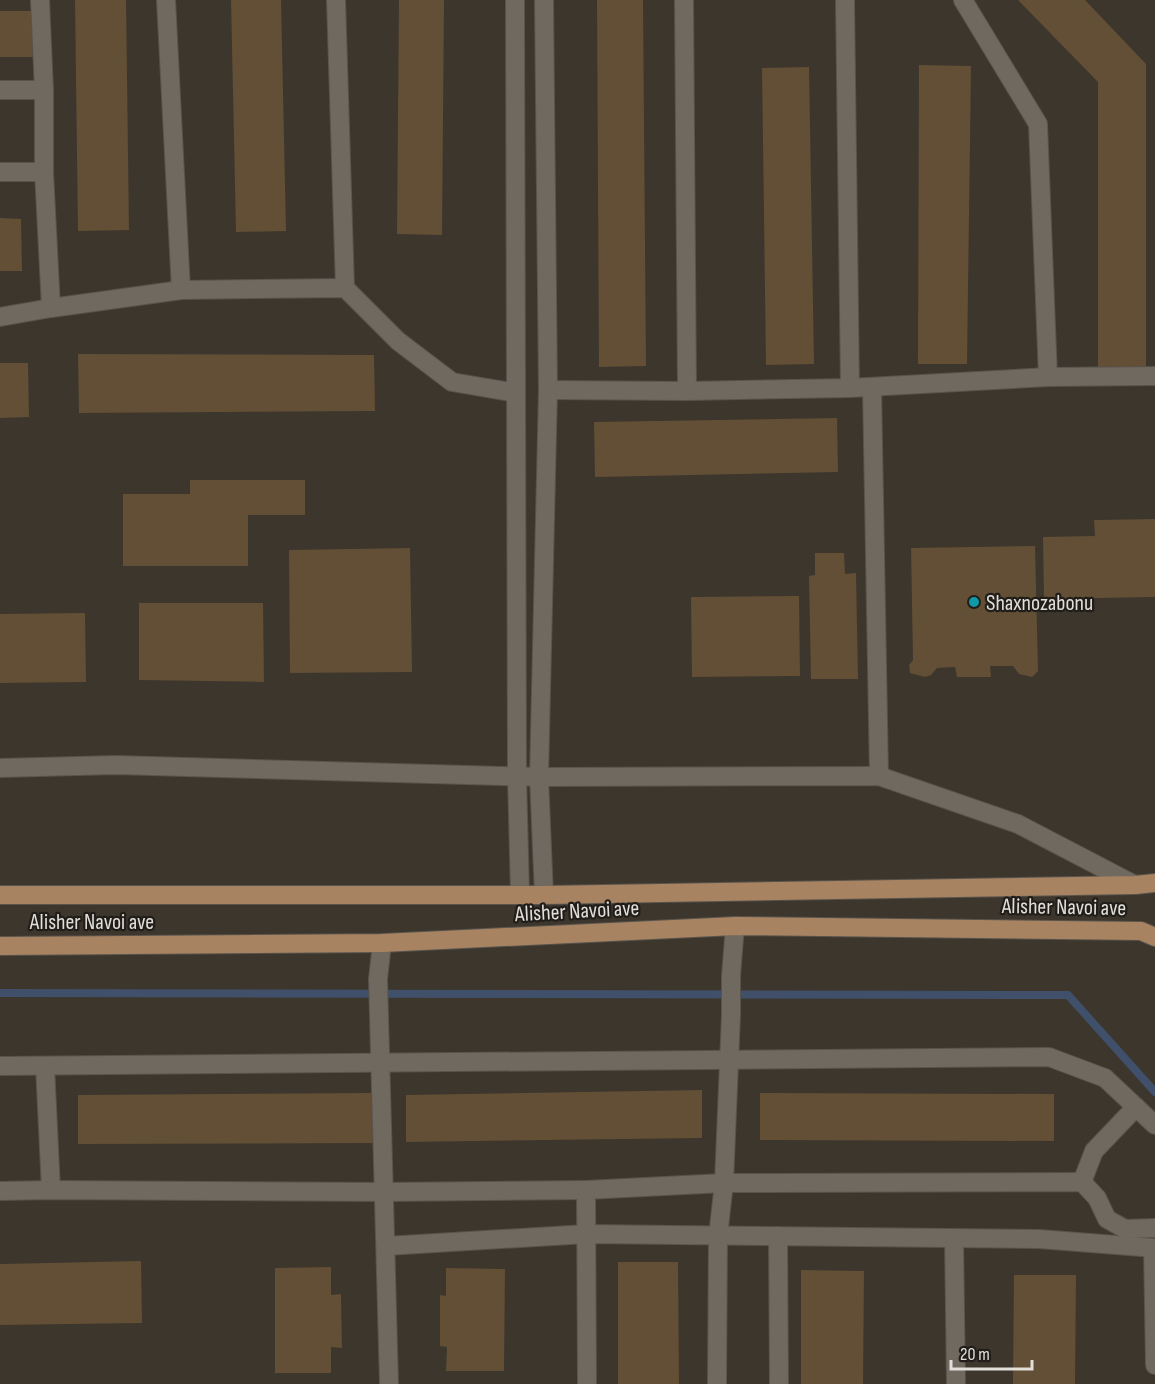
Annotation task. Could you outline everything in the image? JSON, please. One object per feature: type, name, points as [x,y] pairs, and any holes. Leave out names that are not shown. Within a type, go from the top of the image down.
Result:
[{"type":"main road","name":"Alisher Navoi ave","points":[[0,895],[544,895],[1155,883]]},
{"type":"main road","name":"Alisher Navoi ave","points":[[0,946],[382,943],[735,926],[1141,931],[1155,938]]},
{"type":"street","points":[[40,0],[44,90],[44,172],[51,308]]},
{"type":"street","points":[[166,0],[181,290]]},
{"type":"street","points":[[336,0],[345,288],[398,341],[452,382],[516,393]]},
{"type":"street","points":[[515,0],[517,776],[520,895]]},
{"type":"street","points":[[544,0],[548,390],[539,777],[544,895]]},
{"type":"street","points":[[684,0],[687,391]]},
{"type":"street","points":[[845,0],[849,388]]},
{"type":"street","points":[[963,0],[1038,124],[1048,377]]},
{"type":"street","points":[[0,90],[44,90]]},
{"type":"street","points":[[0,172],[44,172]]},
{"type":"street","points":[[0,317],[181,290],[345,288]]},
{"type":"street","points":[[548,390],[687,391],[849,388],[1048,377],[1155,376]]},
{"type":"street","points":[[872,387],[879,776]]},
{"type":"street","points":[[0,768],[116,765],[539,777],[879,776],[1018,824],[1135,885]]},
{"type":"street","points":[[717,1384],[718,1236],[724,1183],[731,976],[735,926]]},
{"type":"street","points":[[382,943],[378,979],[389,1384]]},
{"type":"street","points":[[0,1066],[1049,1057],[1105,1078],[1155,1125]]},
{"type":"street","points":[[45,1066],[51,1190]]},
{"type":"street","points":[[1082,1182],[1094,1151],[1136,1107]]},
{"type":"street","points":[[0,1191],[385,1192],[586,1190],[724,1183],[1082,1182],[1097,1198],[1107,1219],[1125,1229],[1155,1228]]},
{"type":"street","points":[[586,1190],[587,1384]]},
{"type":"street","points":[[386,1246],[587,1234],[1040,1239],[1154,1248],[1155,1365]]},
{"type":"street","points":[[778,1236],[779,1384]]},
{"type":"street","points":[[954,1238],[956,1384]]},
{"type":"building","points":[[75,0],[126,0],[129,230],[78,231]]},
{"type":"building","points":[[231,0],[281,0],[286,231],[236,232]]},
{"type":"building","points":[[399,0],[444,0],[442,235],[397,234]]},
{"type":"building","points":[[597,0],[643,0],[646,366],[599,367]]},
{"type":"building","points":[[1018,0],[1085,0],[1146,64],[1146,367],[1098,368],[1098,82]]},
{"type":"building","points":[[0,11],[40,11],[42,57],[0,57]]},
{"type":"building","points":[[919,65],[971,66],[967,364],[918,364]]},
{"type":"building","points":[[809,67],[814,364],[766,365],[762,68]]},
{"type":"building","points":[[0,218],[21,219],[22,271],[0,271]]},
{"type":"building","points":[[78,354],[374,355],[375,411],[79,413]]},
{"type":"building","points":[[0,363],[28,363],[29,417],[0,418]]},
{"type":"building","points":[[837,418],[838,472],[595,477],[594,422]]},
{"type":"building","points":[[190,480],[305,480],[305,515],[248,515],[248,566],[123,566],[123,494],[190,494]]},
{"type":"building","points":[[1155,519],[1155,597],[1044,599],[1043,537],[1095,536],[1094,520]]},
{"type":"building","name":"Shaxnozabonu","points":[[1035,546],[1038,671],[1032,677],[1019,674],[1013,666],[990,666],[991,677],[957,677],[955,667],[937,668],[931,675],[925,677],[910,673],[909,665],[913,660],[911,548]]},
{"type":"building","points":[[410,548],[412,672],[290,673],[289,550]]},
{"type":"building","points":[[815,553],[844,553],[845,574],[856,573],[858,679],[811,679],[809,576],[815,575]]},
{"type":"building","points":[[799,596],[800,676],[692,677],[691,597]]},
{"type":"building","points":[[139,603],[263,603],[264,682],[139,680]]},
{"type":"building","points":[[85,613],[86,682],[0,683],[0,614]]},
{"type":"building","points":[[702,1090],[702,1138],[406,1142],[406,1095]]},
{"type":"building","points":[[373,1093],[373,1143],[78,1144],[78,1095]]},
{"type":"building","points":[[760,1093],[1054,1094],[1054,1141],[760,1140]]},
{"type":"building","points":[[141,1261],[142,1323],[0,1325],[0,1264]]},
{"type":"building","points":[[618,1262],[678,1262],[679,1384],[618,1384]]},
{"type":"building","points":[[331,1267],[331,1295],[341,1294],[342,1348],[331,1347],[331,1373],[275,1373],[275,1268]]},
{"type":"building","points":[[446,1268],[505,1269],[504,1371],[446,1371],[447,1347],[440,1346],[440,1295],[446,1296]]},
{"type":"building","points":[[801,1270],[864,1271],[863,1384],[801,1384]]},
{"type":"building","points":[[1014,1275],[1076,1275],[1075,1384],[1013,1384]]},
{"type":"waterway","points":[[0,993],[1068,995],[1155,1092]]},
{"type":"place","name":"Shaxnozabonu","points":[[974,602]]}]
